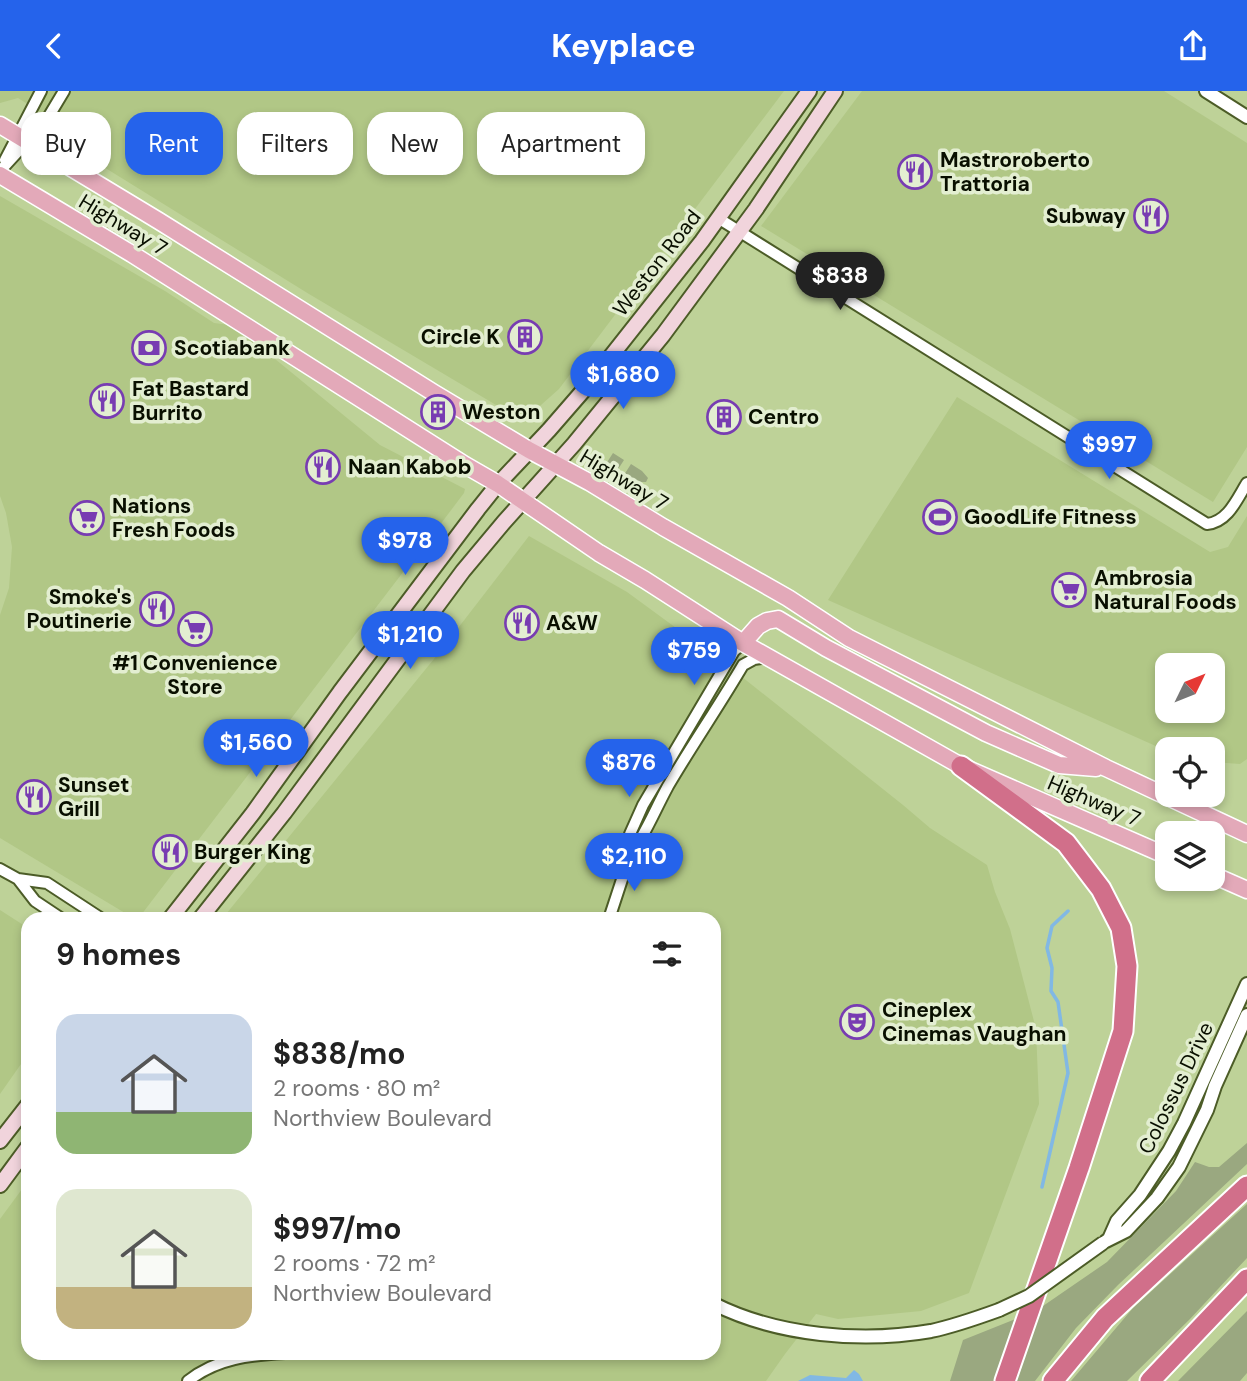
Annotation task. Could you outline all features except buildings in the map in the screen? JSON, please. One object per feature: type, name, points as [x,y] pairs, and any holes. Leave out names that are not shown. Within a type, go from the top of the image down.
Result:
[{"type":"highway","points":[[961,766],[1066,843],[1101,889],[1121,928],[1127,966],[1123,1031],[1005,1381]]},
{"type":"highway","points":[[1053,1381],[1105,1318],[1247,1186]]},
{"type":"highway","points":[[1150,1381],[1247,1279]]},
{"type":"main road","name":"Weston Road","points":[[175,912],[253,813],[340,692],[498,484],[550,430],[589,384],[702,241],[809,91]]},
{"type":"main road","points":[[206,912],[284,813],[463,571],[663,335],[739,231],[835,91]]},
{"type":"main road","name":"Highway 7","points":[[0,125],[21,137]]},
{"type":"main road","name":"Highway 7","points":[[0,171],[443,452],[498,484],[599,553],[743,643],[961,766],[1155,851]]},
{"type":"main road","name":"Highway 7","points":[[83,175],[434,393],[788,598],[849,638],[1106,768],[1247,834]]},
{"type":"main road","points":[[743,643],[758,626],[778,619],[826,648],[986,733],[1059,765],[1106,768]]},
{"type":"main road","points":[[1225,880],[1247,890]]},
{"type":"main road","points":[[0,1141],[21,1114]]},
{"type":"main road","points":[[0,1185],[21,1156]]},
{"type":"street","points":[[33,112],[41,91]]},
{"type":"street","points":[[51,112],[64,91]]},
{"type":"street","points":[[1206,91],[1247,117]]},
{"type":"street","points":[[0,171],[21,140]]},
{"type":"street","points":[[718,218],[1207,524],[1223,519],[1247,483]]},
{"type":"street","points":[[629,857],[629,834],[643,805],[734,651],[743,643]]},
{"type":"street","points":[[611,912],[629,857],[641,840],[672,780],[743,665],[754,659],[768,657]]},
{"type":"street","points":[[0,869],[18,879],[47,883],[91,912]]},
{"type":"street","points":[[18,879],[35,901],[52,912]]},
{"type":"street","name":"Colossus Drive","points":[[1106,1241],[1117,1221],[1140,1195],[1169,1151],[1247,984]]},
{"type":"street","name":"Colossus Drive","points":[[721,1307],[785,1328],[817,1333],[890,1336],[967,1322],[1029,1296],[1106,1241],[1126,1231],[1157,1198],[1179,1167],[1207,1110],[1247,1014]]},
{"type":"street","points":[[188,1381],[229,1360]]},
{"type":"shaded area","points":[[0,91],[784,91],[559,389],[523,421],[309,294],[111,171],[111,112],[40,112],[18,98],[0,103]]},
{"type":"shaded area","points":[[862,91],[1164,91],[1247,143],[1247,447],[1213,502],[761,226]]},
{"type":"shaded area","points":[[0,196],[165,291],[214,323],[230,325],[380,445],[465,489],[424,546],[421,543],[407,559],[410,563],[143,912],[123,912],[0,838],[0,615],[9,588],[12,547],[0,496]]},
{"type":"shaded area","points":[[957,397],[1210,552],[1228,547],[1247,516],[1247,759],[1240,764],[1225,763],[1225,737],[1155,737],[1155,746],[828,600]]},
{"type":"shaded area","points":[[613,453],[624,460],[615,474],[604,467]]},
{"type":"shaded area","points":[[631,464],[648,478],[646,482],[640,482],[637,486],[622,478]]},
{"type":"shaded area","points":[[529,536],[627,592],[715,653],[930,828],[987,865],[1010,929],[1036,1029],[1039,1104],[969,1293],[921,1311],[838,1319],[816,1314],[766,1381],[0,1381],[0,1219],[21,1190],[21,1360],[721,1360],[721,912],[228,912],[438,654]]},
{"type":"shaded area","points":[[0,910],[21,924],[21,1064],[0,1094]]},
{"type":"shaded area","points":[[1247,1143],[1247,1164],[1118,1285],[1076,1328],[1035,1381],[1013,1381],[1031,1330],[1043,1306],[1107,1262],[1176,1191],[1195,1162],[1219,1167]]},
{"type":"shaded area","points":[[1247,1204],[1247,1258],[1190,1319],[1127,1381],[1071,1381],[1133,1308]]},
{"type":"shaded area","points":[[1247,1311],[1247,1373],[1240,1381],[1178,1381]]},
{"type":"shaded area","points":[[1018,1318],[996,1381],[950,1381],[963,1340]]},
{"type":"water","points":[[854,1370],[863,1381],[798,1381],[810,1375],[846,1378]]},
{"type":"waterway","points":[[1042,1187],[1068,1073],[1058,1002],[1051,991],[1052,968],[1047,948],[1052,926],[1068,911]]},
{"type":"place","name":"Mastroroberto Trattoria","points":[[915,172]]},
{"type":"place","name":"Subway","points":[[1151,216]]},
{"type":"place","name":"Circle K","points":[[525,337]]},
{"type":"place","name":"Scotiabank","points":[[149,348]]},
{"type":"place","name":"Fat Bastard Burrito","points":[[107,401]]},
{"type":"place","name":"Weston","points":[[438,412]]},
{"type":"place","name":"Centro","points":[[724,417]]},
{"type":"place","name":"Naan Kabob","points":[[323,467]]},
{"type":"place","name":"GoodLife Fitness","points":[[940,517]]},
{"type":"place","name":"Nations Fresh Foods","points":[[87,518]]},
{"type":"place","name":"Ambrosia Natural Foods","points":[[1069,590]]},
{"type":"place","name":"Smoke's Poutinerie","points":[[157,609]]},
{"type":"place","name":"A&W","points":[[522,623]]},
{"type":"place","name":"#1 Convenience Store","points":[[195,629]]},
{"type":"place","name":"Sunset Grill","points":[[34,797]]},
{"type":"place","name":"Burger King","points":[[170,852]]},
{"type":"place","name":"Cineplex Cinemas Vaughan","points":[[857,1022]]}]
